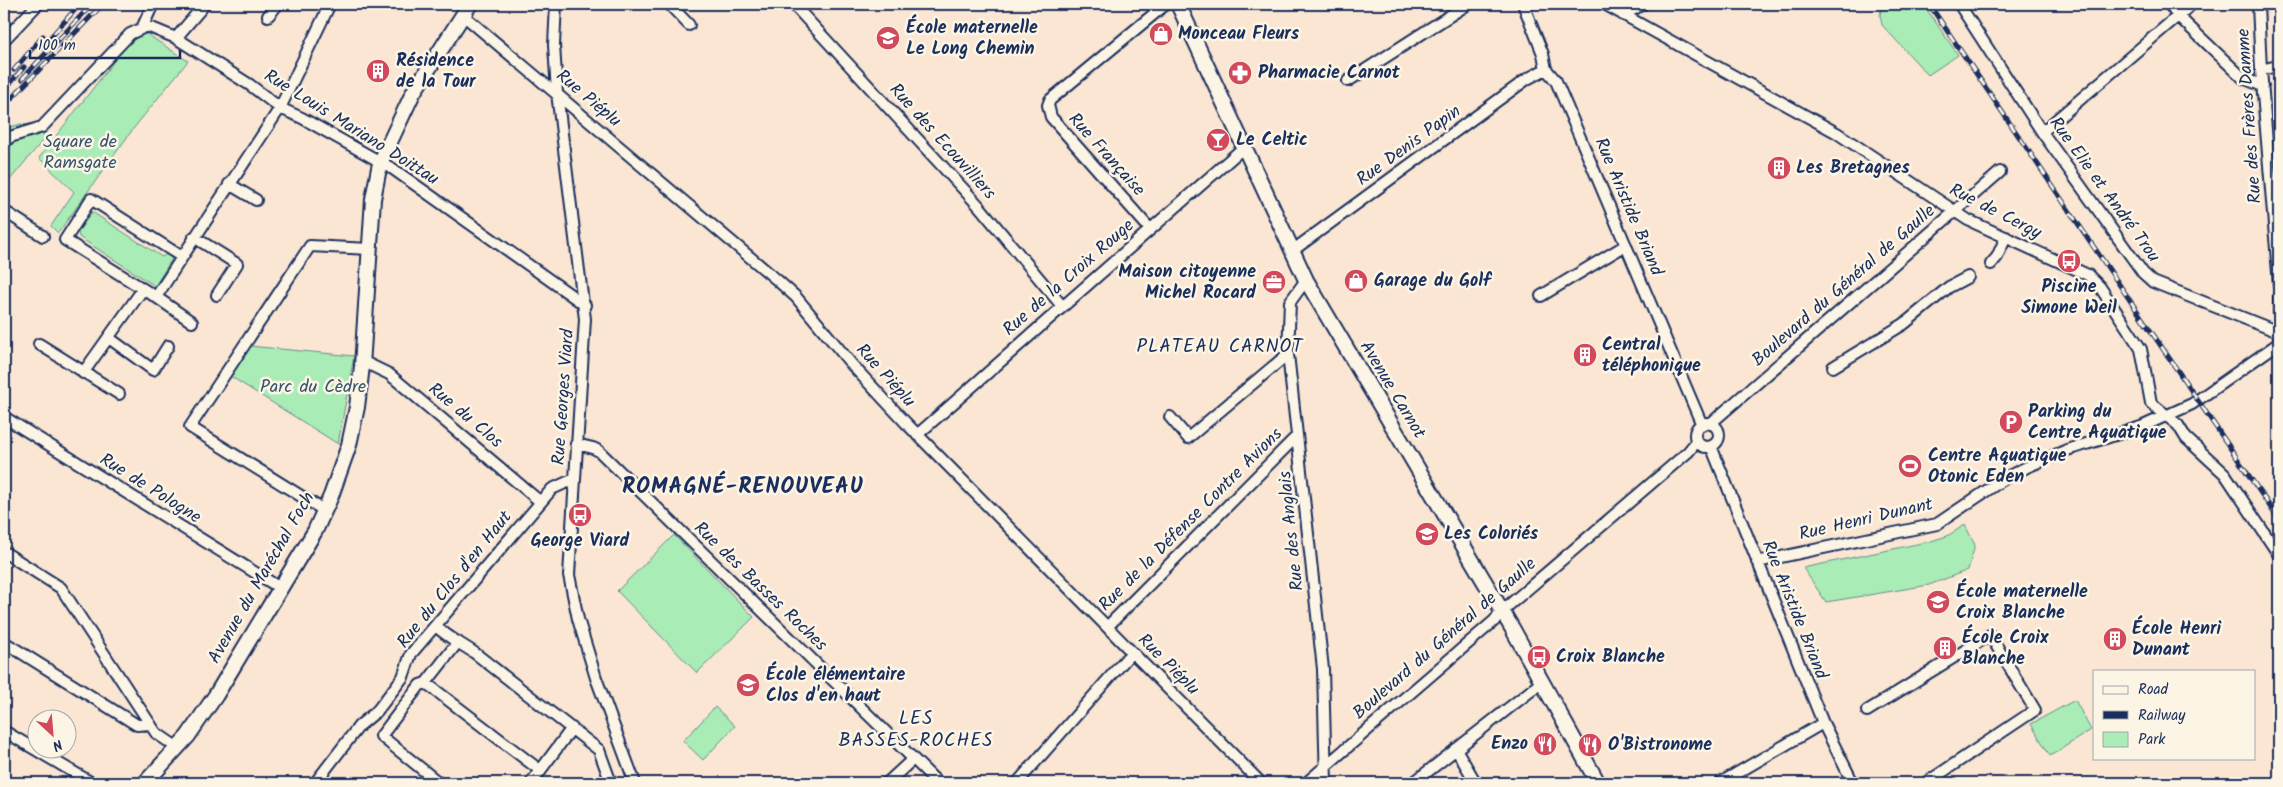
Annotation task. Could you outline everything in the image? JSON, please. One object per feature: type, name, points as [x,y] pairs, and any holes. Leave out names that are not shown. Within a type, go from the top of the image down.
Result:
[{"type":"main road","name":"Avenue Carnot","points":[[1178,4],[1306,280],[1502,613],[1598,783]]},
{"type":"main road","name":"Avenue du Maréchal Foch","points":[[145,783],[178,748],[211,704],[325,512],[349,445],[357,407],[373,199],[380,163],[413,92],[466,9]]},
{"type":"street","points":[[4,40],[38,4]]},
{"type":"street","points":[[4,143],[10,137],[42,127],[110,53],[130,34],[142,26],[153,4]]},
{"type":"street","points":[[176,38],[205,4]]},
{"type":"street","points":[[268,16],[278,4]]},
{"type":"street","points":[[156,298],[194,237],[280,108],[330,4]]},
{"type":"street","name":"Rue Georges Viard","points":[[556,4],[554,45],[557,93],[585,305],[570,575],[578,619],[596,678],[635,783]]},
{"type":"street","points":[[668,4],[689,25]]},
{"type":"street","name":"Rue des Ecouvilliers","points":[[793,4],[978,206],[1062,306]]},
{"type":"street","name":"Rue Française","points":[[1150,229],[1051,117],[1048,105],[1050,100],[1166,4]]},
{"type":"street","points":[[1348,81],[1468,4]]},
{"type":"street","name":"Rue Aristide Briand","points":[[1523,4],[1544,54],[1546,69],[1556,81],[1626,245],[1706,424]]},
{"type":"street","name":"Rue de Cergy","points":[[1604,4],[1837,133],[1955,212],[2088,275],[2100,287],[2141,349],[2150,403]]},
{"type":"street","points":[[1623,15],[1643,4]]},
{"type":"street","name":"Rue Elie et André Trou","points":[[1959,4],[2042,132],[2111,231],[2143,273],[2153,282],[2278,325]]},
{"type":"street","points":[[2169,4],[2178,16],[2243,78],[2263,86]]},
{"type":"street","points":[[2042,132],[2192,4]]},
{"type":"street","name":"Rue des Frères Damme","points":[[2258,4],[2263,86],[2275,184],[2279,285]]},
{"type":"street","name":"Rue Piéplu","points":[[466,9],[557,93],[796,297],[853,366],[917,434],[1260,783]]},
{"type":"street","name":"Rue Louis Mariano Doittau","points":[[142,26],[155,28],[176,38],[250,85],[280,108],[302,118],[393,170],[585,305]]},
{"type":"street","points":[[2262,70],[2279,64]]},
{"type":"street","name":"Rue Denis Papin","points":[[1292,251],[1527,79],[1546,69]]},
{"type":"street","name":"Rue de la Croix Rouge","points":[[917,434],[1244,148]]},
{"type":"street","name":"Boulevard du Général de Gaulle","points":[[1706,424],[2000,172]]},
{"type":"street","points":[[229,184],[256,200]]},
{"type":"street","points":[[182,257],[91,199],[65,240],[192,322]]},
{"type":"street","points":[[4,211],[43,236]]},
{"type":"street","points":[[194,237],[237,264],[217,295]]},
{"type":"street","points":[[1991,264],[1997,257],[2006,237]]},
{"type":"street","points":[[1541,296],[1626,245]]},
{"type":"street","points":[[325,512],[190,427],[310,246],[370,249]]},
{"type":"street","points":[[1833,366],[1904,324],[1949,287],[1968,277]]},
{"type":"street","name":"Rue des Anglais","points":[[1306,280],[1290,302],[1288,354],[1323,669],[1326,783]]},
{"type":"street","points":[[84,373],[142,289]]},
{"type":"street","points":[[2168,416],[2203,398],[2279,343],[2279,294]]},
{"type":"street","points":[[109,338],[153,370],[168,346]]},
{"type":"street","points":[[38,344],[119,394]]},
{"type":"street","points":[[1170,417],[1188,438],[1288,354]]},
{"type":"street","name":"Rue du Clos","points":[[362,361],[389,374],[537,499],[542,500]]},
{"type":"street","points":[[2141,427],[2150,403],[2156,410],[2168,416],[2178,425],[2186,438],[2225,474],[2279,555]]},
{"type":"street","name":"Rue Henri Dunant","points":[[1757,562],[1937,524],[2022,469],[2067,450],[2141,427],[2168,416]]},
{"type":"street","name":"Rue de Pologne","points":[[4,417],[280,588]]},
{"type":"street","points":[[1706,424],[1716,428],[1719,434],[1717,442],[1711,446],[1703,446],[1697,441],[1695,434],[1706,424]]},
{"type":"street","name":"Rue de la Défense Contre Avions","points":[[1108,627],[1297,436]]},
{"type":"street","name":"Boulevard du Général de Gaulle","points":[[1306,783],[1509,605],[1643,491],[1697,441]]},
{"type":"street","name":"Rue des Basses Roches","points":[[576,444],[599,452],[938,783]]},
{"type":"street","name":"Rue Aristide Briand","points":[[1711,446],[1823,723],[1853,783]]},
{"type":"street","name":"Rue du Clos d'en Haut","points":[[315,783],[359,726],[377,711],[403,677],[411,654],[542,500],[552,489],[574,479]]},
{"type":"street","points":[[4,552],[61,588],[156,733],[178,748]]},
{"type":"street","points":[[436,626],[599,750],[611,783]]},
{"type":"street","points":[[1867,711],[1990,635],[2035,710],[1926,783]]},
{"type":"street","points":[[4,642],[137,725],[150,724]]},
{"type":"street","points":[[439,783],[381,736],[420,685],[426,683],[458,642]]},
{"type":"street","points":[[1017,783],[1132,652]]},
{"type":"street","points":[[1413,783],[1542,682]]},
{"type":"street","points":[[426,683],[541,771]]},
{"type":"street","points":[[1720,783],[1823,723]]},
{"type":"street","points":[[531,783],[572,728]]},
{"type":"street","points":[[4,731],[92,783]]},
{"type":"street","points":[[1456,749],[1476,783]]},
{"type":"street","points":[[887,783],[912,759]]},
{"type":"green space","points":[[1882,4],[1923,4],[1958,55],[1928,75],[1882,25],[1880,15]]},
{"type":"green space","name":"Square de Ramsgate","points":[[145,33],[188,61],[133,129],[58,233],[51,226],[74,192],[39,158],[128,43]]},
{"type":"green space","points":[[20,124],[42,127],[44,139],[4,187],[4,129]]},
{"type":"green space","points":[[92,212],[162,257],[167,254],[173,257],[155,286],[79,237],[78,232]]},
{"type":"green space","name":"Parc du Cèdre","points":[[249,346],[354,356],[338,444],[230,376]]},
{"type":"green space","points":[[1965,525],[1975,545],[1968,570],[1929,585],[1826,602],[1803,568],[1931,541],[1947,536]]},
{"type":"green space","points":[[674,535],[754,617],[697,673],[617,591]]},
{"type":"green space","points":[[2075,700],[2091,730],[2050,756],[2031,724]]},
{"type":"green space","points":[[715,707],[735,726],[703,760],[683,741]]},
{"type":"railway","points":[[42,47],[80,4]]},
{"type":"railway","points":[[22,79],[92,4]]},
{"type":"railway","points":[[4,106],[103,4]]},
{"type":"railway","points":[[1929,4],[2279,520]]},
{"type":"railway","points":[[14,70],[43,36]]},
{"type":"railway","points":[[4,90],[24,67]]},
{"type":"place","name":"Monceau Fleurs","points":[[1161,34]]},
{"type":"place","name":"École maternelle Le Long Chemin","points":[[888,38]]},
{"type":"place","name":"Résidence de la Tour","points":[[378,71]]},
{"type":"place","name":"Pharmacie Carnot","points":[[1240,73]]},
{"type":"place","name":"Le Celtic","points":[[1218,140]]},
{"type":"place","name":"Les Bretagnes","points":[[1779,168]]},
{"type":"place","name":"Piscine Simone Weil","points":[[2069,261]]},
{"type":"place","name":"Garage du Golf","points":[[1356,281]]},
{"type":"place","name":"Maison citoyenne Michel Rocard","points":[[1274,282]]},
{"type":"place","name":"Central téléphonique","points":[[1585,355]]},
{"type":"place","name":"Parking du Centre Aquatique","points":[[2011,422]]},
{"type":"place","name":"Centre Aquatique Otonic Eden","points":[[1910,466]]},
{"type":"place","name":"George Viard","points":[[580,515]]},
{"type":"place","name":"Les Coloriés","points":[[1427,534]]},
{"type":"place","name":"École maternelle Croix Blanche","points":[[1938,602]]},
{"type":"place","name":"École Henri Dunant","points":[[2115,639]]},
{"type":"place","name":"École Croix Blanche","points":[[1945,648]]},
{"type":"place","name":"Croix Blanche","points":[[1539,657]]},
{"type":"place","name":"École élémentaire Clos d'en haut","points":[[748,685]]},
{"type":"place","name":"Enzo","points":[[1545,744]]},
{"type":"place","name":"O'Bistronome","points":[[1590,745]]},
{"type":"district","name":"PLATEAU CARNOT","points":[[1220,347]]},
{"type":"district","name":"ROMAGNÉ-RENOUVEAU","points":[[743,487]]},
{"type":"district","name":"LES BASSES-ROCHES","points":[[916,730]]}]
